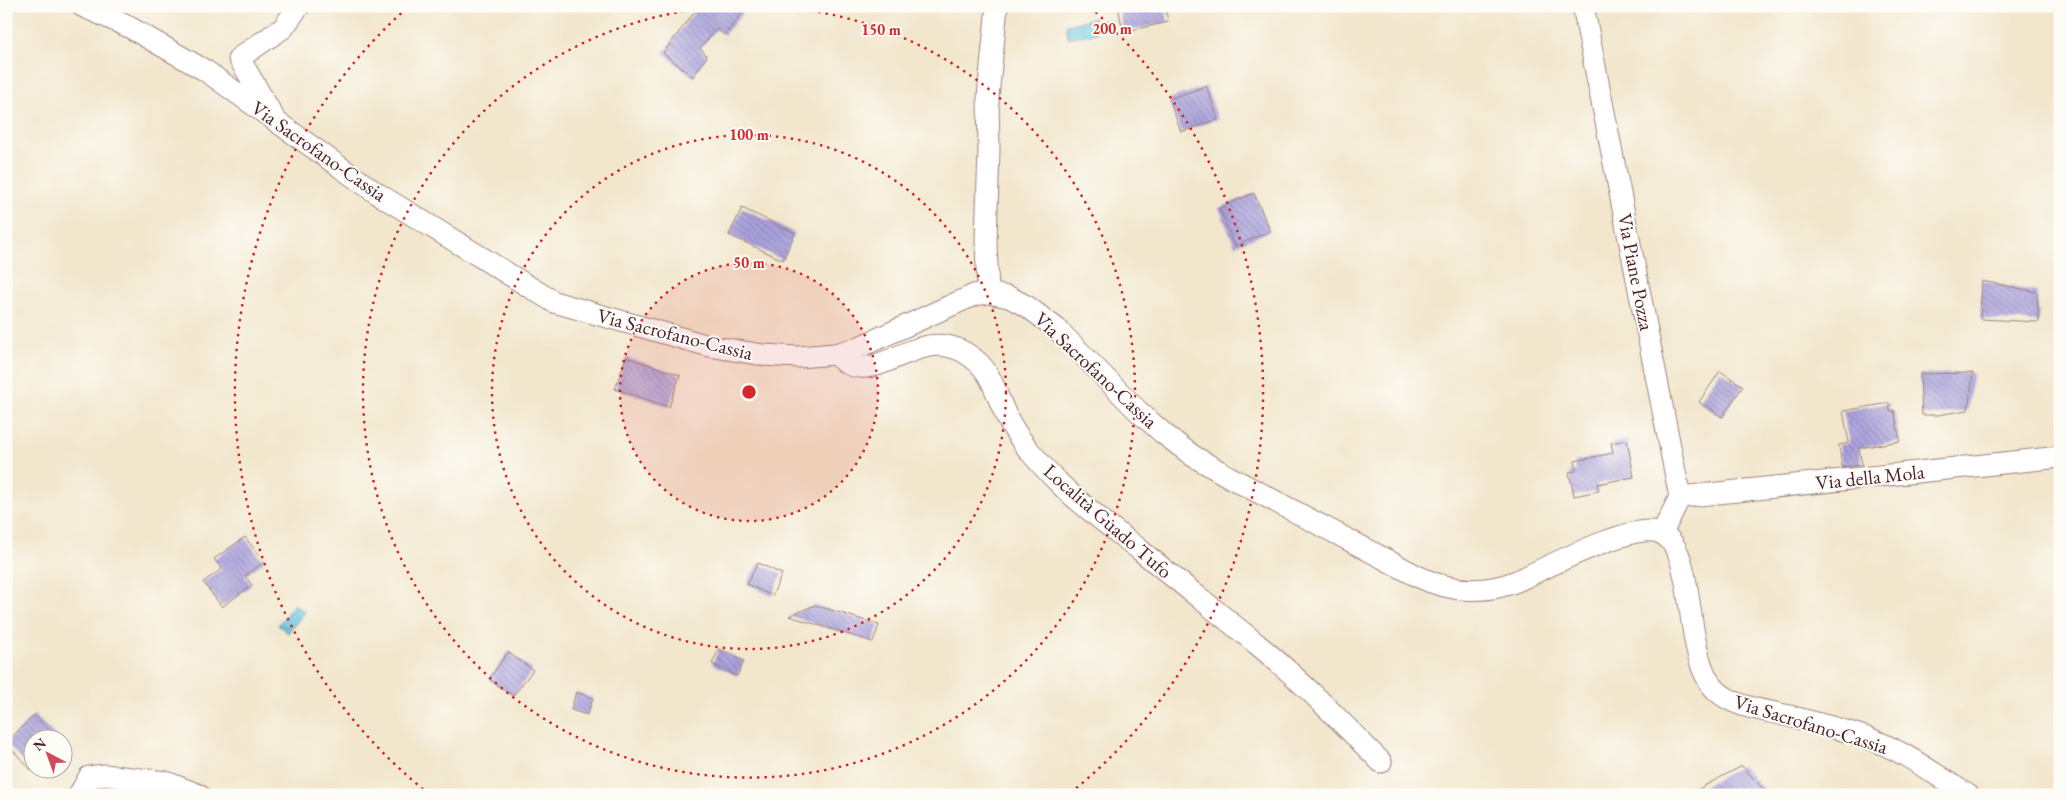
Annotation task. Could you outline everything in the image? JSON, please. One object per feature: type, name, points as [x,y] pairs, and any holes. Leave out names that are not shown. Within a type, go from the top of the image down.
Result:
[{"type":"street","name":"Via Sacrofano-Cassia","points":[[82,6],[129,27],[206,71],[375,192],[554,302],[660,334],[730,350],[788,357],[835,354],[857,348],[879,340],[960,300],[988,292],[1009,297],[1041,316],[1066,338],[1156,428],[1204,463],[1419,577],[1440,585],[1460,589],[1499,587],[1623,535],[1646,530],[1662,533],[1677,551],[1683,566],[1692,633],[1699,662],[1717,692],[1739,704],[1830,726],[1874,741],[1915,762],[1968,795]]},
{"type":"street","points":[[277,122],[240,58],[283,28],[299,6]]},
{"type":"street","points":[[988,292],[986,240],[989,150],[988,97],[997,6]]},
{"type":"street","name":"Via Piane Pozza","points":[[1583,6],[1680,497]]},
{"type":"street","name":"Località Guado Tufo","points":[[835,354],[850,366],[862,369],[872,367],[921,347],[951,347],[970,356],[988,374],[1006,415],[1020,438],[1061,485],[1272,657],[1381,762]]},
{"type":"street","name":"Via della Mola","points":[[1680,497],[2060,457]]},
{"type":"street","points":[[1662,533],[1680,497]]},
{"type":"street","points":[[79,795],[89,777],[105,775],[166,782],[199,795]]},
{"type":"water","points":[[1094,18],[1097,33],[1068,38],[1066,25]]},
{"type":"water","points":[[294,604],[305,612],[288,633],[278,625]]},
{"type":"building","points":[[699,6],[734,6],[742,14],[724,35],[717,29],[700,48],[707,56],[693,77],[663,53]]},
{"type":"building","points":[[1118,6],[1165,6],[1168,22],[1123,32]]},
{"type":"building","points":[[1206,86],[1218,119],[1181,132],[1169,99]]},
{"type":"building","points":[[1254,193],[1270,231],[1235,246],[1219,208]]},
{"type":"building","points":[[742,208],[795,233],[783,260],[729,235]]},
{"type":"building","points":[[1982,281],[2037,292],[2039,322],[1980,319]]},
{"type":"building","points":[[626,357],[680,375],[669,407],[615,389]]},
{"type":"building","points":[[1720,371],[1743,386],[1722,417],[1699,402]]},
{"type":"building","points":[[1973,373],[1968,410],[1938,415],[1922,415],[1920,374]]},
{"type":"building","points":[[1889,403],[1890,411],[1894,410],[1900,441],[1859,448],[1862,465],[1842,467],[1839,445],[1849,443],[1843,411]]},
{"type":"building","points":[[1627,440],[1634,477],[1597,484],[1599,491],[1574,496],[1569,472],[1576,471],[1575,461],[1613,453],[1611,443]]},
{"type":"building","points":[[245,537],[264,562],[245,576],[252,585],[222,607],[203,582],[222,569],[214,559]]},
{"type":"building","points":[[758,563],[782,574],[772,596],[747,584]]},
{"type":"building","points":[[815,605],[879,625],[873,642],[789,616]]},
{"type":"building","points":[[719,649],[744,661],[737,676],[712,664]]},
{"type":"building","points":[[508,652],[533,670],[513,696],[489,679]]},
{"type":"building","points":[[576,692],[593,698],[587,715],[571,710]]},
{"type":"building","points":[[34,715],[48,728],[22,728],[22,760],[6,743]]},
{"type":"building","points":[[1742,766],[1769,795],[1687,795]]}]
